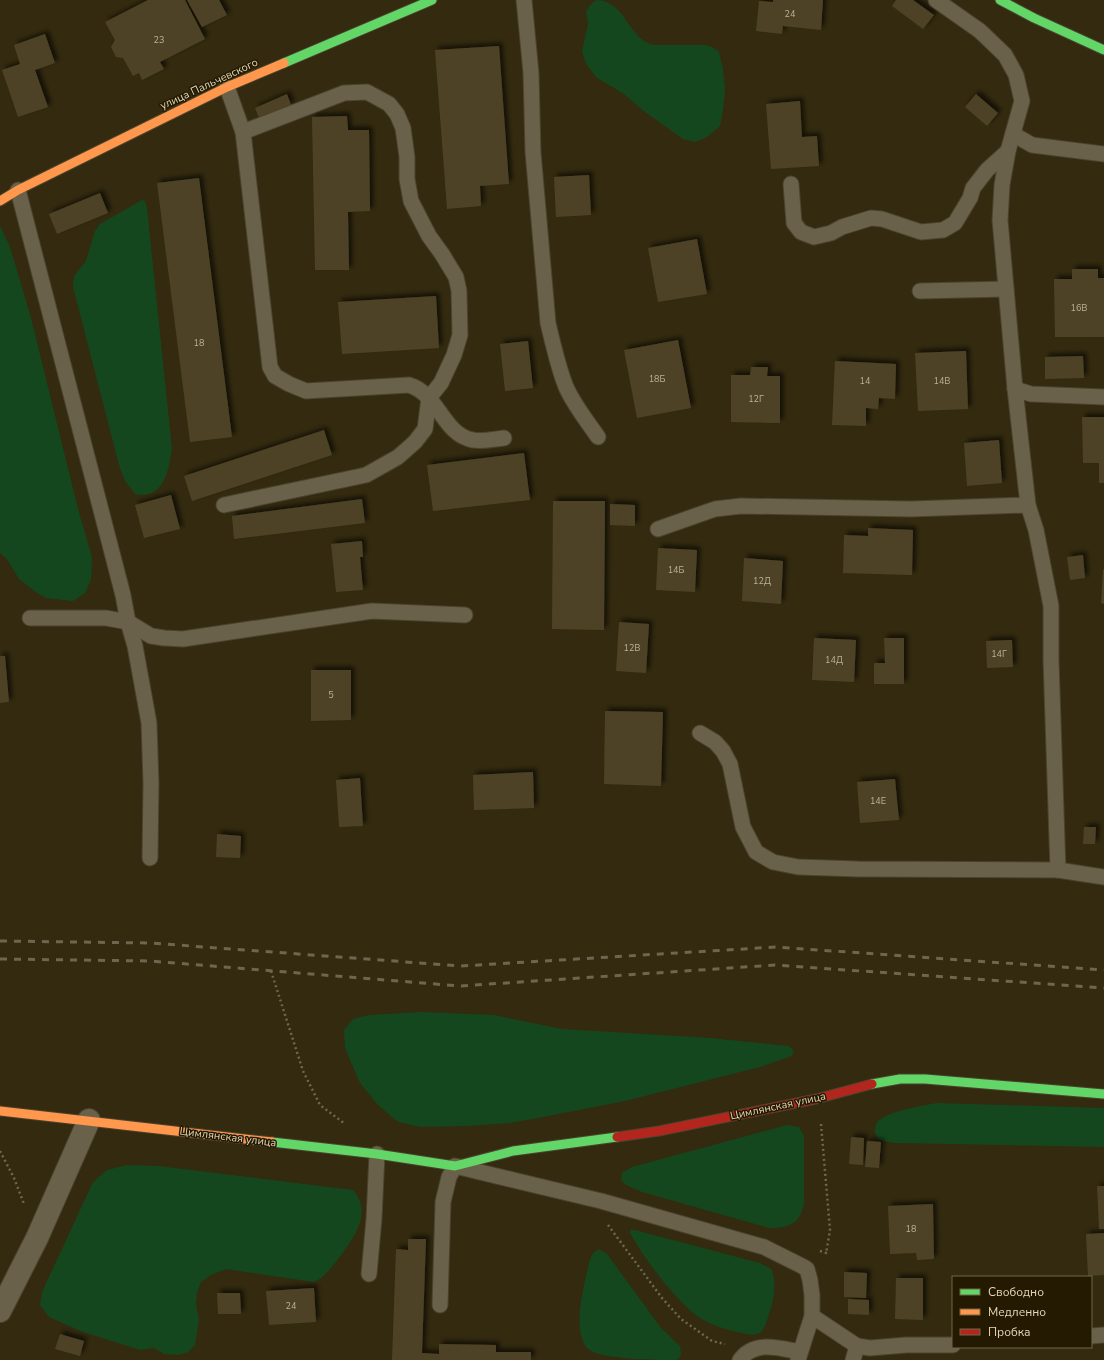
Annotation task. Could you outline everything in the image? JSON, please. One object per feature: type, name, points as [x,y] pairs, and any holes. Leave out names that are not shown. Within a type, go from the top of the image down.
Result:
[{"type":"street","name":"улица Пальчевского","points":[[0,201],[18,190],[227,87],[432,0]]},
{"type":"street","points":[[1000,0],[1034,18],[1104,50]]},
{"type":"street","name":"Цимлянская улица","points":[[0,1111],[377,1154],[455,1166],[513,1151],[659,1131],[816,1099],[863,1085],[900,1079],[925,1079],[1104,1094]]},
{"type":"street","points":[[0,1311],[37,1238],[89,1120]]},
{"type":"lane","points":[[524,0],[531,73],[533,152],[548,323],[566,386],[578,408],[598,437]]},
{"type":"lane","points":[[936,0],[980,32],[1005,55],[1016,75],[1022,101],[1008,151],[1002,185],[1000,220],[1015,389],[1028,505],[1036,530],[1051,606],[1051,660],[1058,870]]},
{"type":"lane","points":[[227,87],[243,132],[270,367],[275,376],[288,384],[306,391],[409,385],[425,393],[457,433],[471,440],[480,441],[504,438]]},
{"type":"lane","points":[[224,505],[366,475],[398,457],[415,442],[425,429],[429,398],[442,383],[454,355],[460,335],[459,290],[456,277],[429,236],[411,201],[407,179],[407,157],[403,128],[397,114],[389,104],[368,92],[344,93],[243,132]]},
{"type":"lane","points":[[1012,134],[1032,145],[1104,154]]},
{"type":"lane","points":[[791,184],[794,223],[801,232],[814,237],[831,233],[842,227],[871,218],[882,219],[921,232],[944,230],[955,223],[970,198],[973,188],[987,170],[1008,151]]},
{"type":"lane","points":[[18,190],[135,646],[149,723],[151,783],[150,858]]},
{"type":"lane","points":[[920,291],[1006,289]]},
{"type":"lane","points":[[1015,389],[1031,394],[1104,397]]},
{"type":"lane","points":[[658,529],[715,509],[741,506],[911,509],[1028,505]]},
{"type":"lane","points":[[30,618],[106,618],[128,622],[151,636],[183,639],[372,611],[465,615]]},
{"type":"lane","points":[[700,734],[716,742],[723,751],[730,764],[743,827],[756,852],[773,862],[798,867],[858,869],[1058,870],[1104,877]]},
{"type":"lane","points":[[369,1274],[374,1219],[377,1154]]},
{"type":"lane","points":[[440,1305],[443,1202],[450,1177],[455,1166]]},
{"type":"lane","name":"Цимлянская улица","points":[[455,1166],[601,1201],[764,1247],[807,1269]]},
{"type":"lane","points":[[745,1355],[770,1346],[799,1356],[812,1316],[812,1295],[807,1269]]},
{"type":"lane","points":[[812,1316],[855,1353],[870,1348],[906,1345],[952,1344]]},
{"type":"lane","points":[[1092,1336],[1104,1335]]},
{"type":"path","points":[[270,971],[303,1071],[320,1105],[351,1128],[359,1153]]},
{"type":"path","points":[[807,1269],[827,1253],[830,1230],[819,1100],[816,1099]]},
{"type":"path","points":[[0,1151],[14,1178],[37,1238]]},
{"type":"path","points":[[601,1201],[599,1211],[611,1231],[662,1298],[681,1319],[712,1341],[745,1355]]},
{"type":"green space","points":[[597,0],[607,2],[615,7],[638,36],[645,42],[654,45],[705,45],[712,47],[719,52],[723,69],[725,90],[720,126],[707,137],[695,142],[683,139],[645,112],[624,94],[597,78],[586,64],[582,51],[588,24],[586,11],[592,3]]},
{"type":"green space","points":[[142,200],[145,201],[147,208],[172,449],[166,475],[160,487],[149,494],[136,495],[125,481],[119,465],[73,287],[74,276],[86,261],[95,231],[100,224]]},
{"type":"green space","points":[[0,226],[10,247],[31,318],[78,509],[92,557],[91,580],[85,593],[73,601],[46,598],[37,593],[19,579],[7,559],[0,553]]},
{"type":"green space","points":[[422,1012],[494,1015],[562,1029],[710,1038],[789,1046],[794,1051],[792,1056],[760,1067],[625,1101],[510,1123],[420,1127],[398,1122],[378,1105],[360,1083],[345,1048],[344,1030],[353,1019],[369,1015]]},
{"type":"green space","points":[[937,1103],[1104,1108],[1104,1147],[894,1143],[879,1140],[874,1131],[877,1122],[888,1115],[923,1105]]},
{"type":"green space","points":[[787,1125],[799,1127],[804,1136],[804,1202],[797,1220],[788,1226],[769,1228],[642,1192],[626,1185],[621,1180],[622,1173],[632,1167]]},
{"type":"green space","points":[[127,1165],[159,1166],[353,1190],[359,1198],[362,1215],[357,1231],[352,1239],[333,1266],[319,1280],[314,1282],[226,1269],[211,1275],[201,1282],[197,1293],[196,1304],[199,1320],[195,1345],[188,1352],[179,1355],[164,1354],[154,1348],[140,1350],[83,1332],[49,1317],[40,1305],[42,1292],[93,1182],[107,1170]]},
{"type":"green space","points":[[631,1229],[760,1263],[771,1269],[774,1279],[774,1295],[763,1330],[757,1334],[746,1334],[722,1328],[700,1318],[681,1302],[661,1279],[630,1233]]},
{"type":"green space","points":[[599,1249],[607,1254],[661,1328],[680,1346],[681,1355],[679,1358],[676,1360],[656,1360],[615,1357],[593,1352],[587,1348],[582,1340],[580,1329],[581,1305],[590,1259],[593,1253]]},
{"type":"building","points":[[148,0],[185,0],[205,39],[160,62],[164,69],[142,80],[139,73],[133,76],[123,58],[116,57],[111,47],[115,40],[105,22]]},
{"type":"building","points":[[187,0],[219,0],[227,15],[202,27]]},
{"type":"building","points":[[773,0],[823,0],[821,30],[783,26],[782,34],[756,31],[759,1],[773,2]]},
{"type":"building","points":[[896,0],[913,0],[934,15],[923,29],[892,6]]},
{"type":"building","points":[[45,34],[55,63],[35,70],[48,107],[18,117],[2,70],[20,64],[14,45]]},
{"type":"building","points":[[499,46],[509,184],[480,186],[481,206],[447,209],[435,50]]},
{"type":"building","points":[[287,94],[291,105],[259,118],[255,108]]},
{"type":"building","points":[[976,94],[998,113],[987,126],[965,107]]},
{"type":"building","points":[[800,101],[802,137],[817,136],[819,166],[771,169],[766,104]]},
{"type":"building","points":[[347,116],[348,130],[369,130],[370,211],[348,212],[349,270],[315,270],[312,117]]},
{"type":"building","points":[[589,175],[591,215],[556,217],[554,177]]},
{"type":"building","points":[[199,178],[232,437],[190,442],[157,183]]},
{"type":"building","points":[[100,193],[108,213],[57,234],[49,214]]},
{"type":"building","points":[[697,239],[707,294],[658,302],[648,248]]},
{"type":"building","points":[[1072,269],[1098,269],[1098,278],[1104,278],[1104,337],[1055,337],[1054,279],[1072,279]]},
{"type":"building","points":[[436,296],[439,348],[342,354],[338,302]]},
{"type":"building","points":[[678,340],[691,408],[637,418],[624,350]]},
{"type":"building","points":[[528,341],[533,388],[505,391],[500,344]]},
{"type":"building","points":[[966,351],[968,409],[918,411],[915,353]]},
{"type":"building","points":[[1083,356],[1084,378],[1045,379],[1045,357]]},
{"type":"building","points":[[835,361],[896,364],[895,399],[879,398],[878,409],[866,408],[866,426],[832,425]]},
{"type":"building","points":[[751,367],[768,367],[767,376],[780,376],[780,423],[731,422],[731,375],[750,375]]},
{"type":"building","points":[[1082,417],[1104,417],[1104,483],[1099,483],[1099,463],[1083,463]]},
{"type":"building","points":[[324,430],[332,455],[192,501],[184,476]]},
{"type":"building","points":[[999,440],[1002,483],[967,486],[964,443]]},
{"type":"building","points":[[524,453],[530,500],[433,511],[427,465]]},
{"type":"building","points":[[171,495],[180,529],[144,538],[135,505]]},
{"type":"building","points":[[362,499],[365,523],[234,539],[232,516]]},
{"type":"building","points":[[553,501],[605,501],[604,630],[552,629]]},
{"type":"building","points":[[610,504],[635,505],[635,526],[610,525]]},
{"type":"building","points":[[868,528],[913,530],[912,575],[843,573],[844,535],[868,536]]},
{"type":"building","points":[[362,541],[363,557],[360,557],[363,590],[336,592],[331,544]]},
{"type":"building","points":[[658,548],[697,550],[695,592],[656,590]]},
{"type":"building","points":[[1083,555],[1085,578],[1070,580],[1067,557]]},
{"type":"building","points":[[744,558],[783,561],[781,604],[742,601]]},
{"type":"building","points":[[1104,569],[1104,604],[1101,603]]},
{"type":"building","points":[[619,622],[649,624],[646,673],[616,671]]},
{"type":"building","points":[[814,638],[856,640],[854,682],[812,680]]},
{"type":"building","points":[[884,638],[904,638],[904,684],[874,684],[874,663],[885,663]]},
{"type":"building","points":[[1012,640],[1013,667],[987,668],[986,641]]},
{"type":"building","points":[[0,656],[5,656],[9,702],[0,703]]},
{"type":"building","points":[[311,670],[351,670],[351,720],[311,721]]},
{"type":"building","points":[[605,711],[663,712],[661,786],[604,784]]},
{"type":"building","points":[[533,772],[534,808],[474,810],[473,775]]},
{"type":"building","points":[[360,778],[363,826],[339,827],[336,780]]},
{"type":"building","points":[[895,779],[899,820],[860,823],[857,782]]},
{"type":"building","points":[[1084,827],[1096,827],[1095,844],[1083,844]]},
{"type":"building","points":[[217,834],[241,836],[240,858],[216,857]]},
{"type":"building","points":[[851,1137],[864,1138],[863,1165],[849,1164]]},
{"type":"building","points":[[867,1141],[881,1142],[879,1168],[865,1167]]},
{"type":"building","points":[[1097,1186],[1104,1186],[1104,1229],[1099,1229]]},
{"type":"building","points":[[933,1204],[934,1259],[917,1260],[916,1253],[890,1254],[888,1206]]},
{"type":"building","points":[[1104,1233],[1104,1275],[1088,1276],[1086,1234]]},
{"type":"building","points":[[408,1239],[426,1239],[422,1353],[439,1354],[439,1344],[496,1345],[496,1352],[531,1352],[531,1360],[392,1360],[396,1249],[408,1250]]},
{"type":"building","points":[[844,1272],[867,1273],[866,1298],[844,1297]]},
{"type":"building","points":[[896,1278],[923,1278],[923,1320],[895,1319]]},
{"type":"building","points":[[314,1288],[316,1322],[269,1325],[266,1291]]},
{"type":"building","points":[[217,1293],[240,1293],[241,1314],[218,1314]]},
{"type":"building","points":[[848,1299],[869,1300],[869,1315],[848,1314]]},
{"type":"building","points":[[60,1334],[84,1341],[80,1356],[55,1349]]},
{"type":"railway","points":[[0,941],[150,943],[461,966],[776,947],[1104,970]]},
{"type":"railway","points":[[0,959],[150,961],[460,986],[775,965],[1104,988]]},
{"type":"traffic: fast","points":[[284,63],[432,0]]},
{"type":"traffic: fast","points":[[1000,0],[1034,18],[1104,50]]},
{"type":"traffic: fast","points":[[872,1084],[900,1079],[925,1079],[1104,1094]]},
{"type":"traffic: fast","points":[[272,1142],[377,1154],[455,1166],[513,1151],[617,1137]]},
{"type":"traffic: slow","points":[[0,201],[18,190],[227,87],[284,63]]},
{"type":"traffic: slow","points":[[0,1111],[272,1142]]},
{"type":"traffic: jam","points":[[617,1137],[659,1131],[816,1099],[872,1084]]}]
